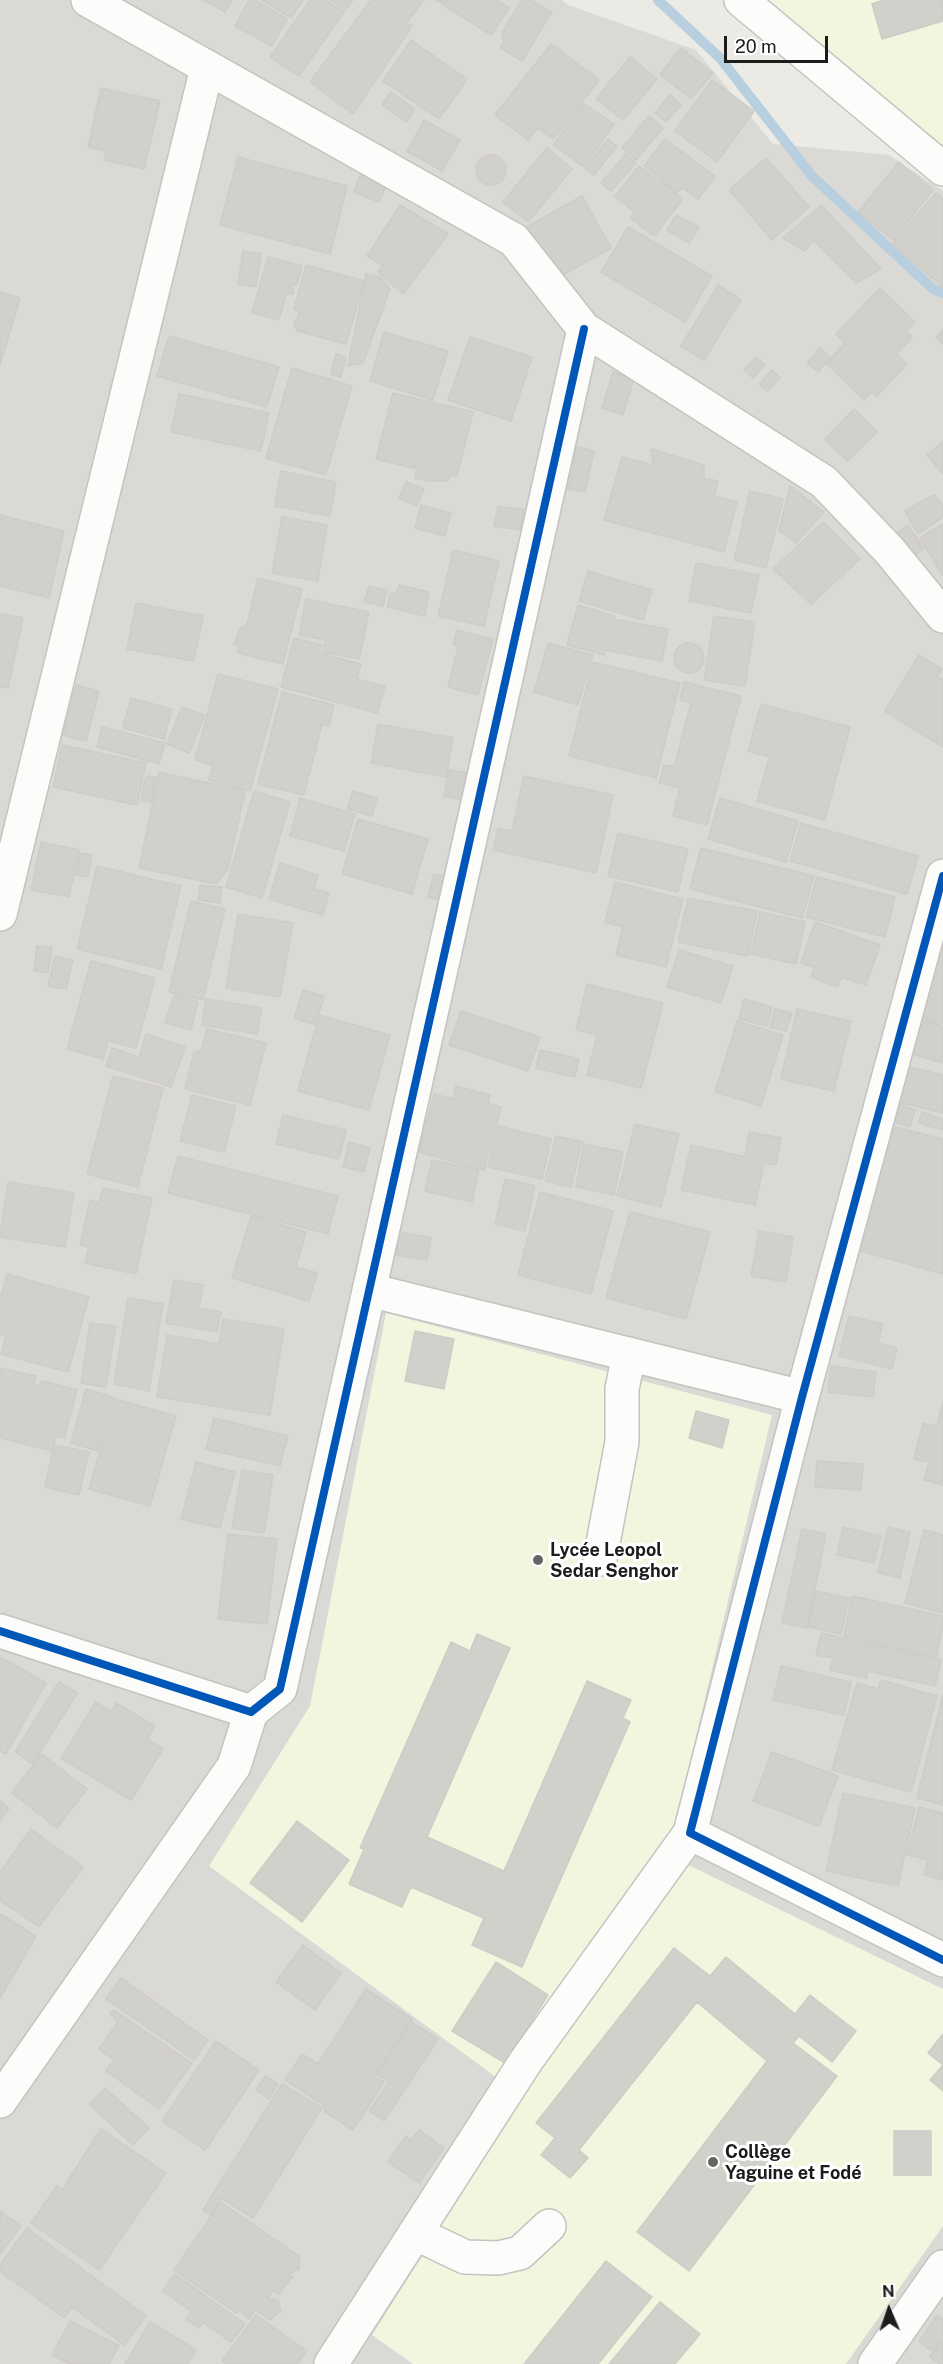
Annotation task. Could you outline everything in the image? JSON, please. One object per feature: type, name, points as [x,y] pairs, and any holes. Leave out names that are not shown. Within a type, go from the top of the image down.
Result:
[{"type":"street","points":[[88,0],[514,240],[584,329],[824,482],[889,550],[943,616]]},
{"type":"street","points":[[741,0],[943,169]]},
{"type":"street","points":[[0,914],[207,68]]},
{"type":"street","points":[[0,2101],[234,1766],[251,1712],[280,1689],[584,329]]},
{"type":"street","points":[[331,2364],[526,2061],[690,1833],[802,1396],[943,876]]},
{"type":"street","points":[[369,1290],[802,1396]]},
{"type":"street","points":[[600,1559],[622,1442],[622,1389],[629,1354]]},
{"type":"street","points":[[0,1630],[251,1712]]},
{"type":"street","points":[[690,1833],[943,1960]]},
{"type":"street","points":[[415,2233],[465,2257],[498,2259],[520,2253],[549,2226]]},
{"type":"street","points":[[875,2364],[943,2267]]},
{"type":"shaded area","points":[[0,0],[562,0],[568,5],[696,50],[773,144],[889,155],[943,191],[943,2364],[0,2364]]},
{"type":"shaded area","points":[[759,0],[943,0],[943,157]]},
{"type":"shaded area","points":[[386,1313],[772,1415],[668,1855],[943,1989],[943,2226],[846,2364],[413,2364],[372,2335],[523,2097],[209,1866],[310,1706]]},
{"type":"building","points":[[203,0],[232,0],[225,12]]},
{"type":"building","points":[[249,0],[255,0],[287,19],[272,46],[235,26]]},
{"type":"building","points":[[262,0],[303,0],[291,18]]},
{"type":"building","points":[[310,0],[326,0],[344,12],[299,76],[270,57]]},
{"type":"building","points":[[331,0],[353,0],[345,10]]},
{"type":"building","points":[[371,0],[424,0],[406,24],[412,26],[353,114],[310,82]]},
{"type":"building","points":[[436,0],[497,0],[509,8],[491,35]]},
{"type":"building","points":[[522,0],[531,0],[552,12],[522,61],[500,48],[504,42],[502,33]]},
{"type":"building","points":[[884,0],[943,0],[943,21],[882,39],[872,4]]},
{"type":"building","points":[[411,40],[467,79],[439,119],[383,81]]},
{"type":"building","points":[[551,44],[599,80],[553,139],[538,128],[528,140],[495,115]]},
{"type":"building","points":[[681,48],[713,73],[691,99],[660,74]]},
{"type":"building","points":[[630,57],[657,79],[623,120],[596,99]]},
{"type":"building","points":[[712,80],[754,111],[717,162],[675,131]]},
{"type":"building","points":[[101,88],[160,101],[144,169],[104,160],[106,151],[88,147]]},
{"type":"building","points":[[391,92],[415,109],[406,122],[382,105]]},
{"type":"building","points":[[670,95],[681,105],[666,122],[655,113]]},
{"type":"building","points":[[583,103],[614,124],[584,167],[553,145]]},
{"type":"building","points":[[649,116],[663,128],[636,160],[622,148]]},
{"type":"building","points":[[424,120],[460,140],[442,171],[407,151]]},
{"type":"building","points":[[608,139],[617,146],[594,175],[585,169]]},
{"type":"building","points":[[665,139],[715,176],[698,199],[683,188],[677,192],[644,166]]},
{"type":"building","points":[[547,148],[572,169],[528,222],[503,202]]},
{"type":"building","points":[[626,154],[636,163],[611,191],[601,183]]},
{"type":"building","points":[[491,155],[502,159],[506,170],[502,181],[491,185],[480,181],[476,170],[480,159]]},
{"type":"building","points":[[238,157],[347,186],[330,254],[220,225]]},
{"type":"building","points":[[766,158],[809,207],[772,240],[729,190]]},
{"type":"building","points":[[899,162],[933,190],[893,240],[858,212]]},
{"type":"building","points":[[639,166],[657,180],[633,211],[615,196]]},
{"type":"building","points":[[362,170],[388,180],[379,202],[354,192]]},
{"type":"building","points":[[660,180],[683,199],[654,236],[630,218]]},
{"type":"building","points":[[936,193],[943,199],[943,287],[892,244]]},
{"type":"building","points":[[582,196],[611,248],[554,280],[525,228]]},
{"type":"building","points":[[400,205],[448,234],[403,294],[378,272],[383,266],[367,256]]},
{"type":"building","points":[[821,205],[881,269],[856,283],[813,240],[805,251],[783,238]]},
{"type":"building","points":[[676,215],[699,227],[689,243],[667,230]]},
{"type":"building","points":[[628,227],[712,276],[685,322],[601,272]]},
{"type":"building","points":[[243,251],[261,254],[256,287],[238,284]]},
{"type":"building","points":[[268,257],[302,266],[297,284],[287,286],[293,288],[293,294],[286,294],[279,320],[252,313]]},
{"type":"building","points":[[306,265],[364,281],[346,344],[297,331],[294,323],[300,314],[294,309]]},
{"type":"building","points":[[366,274],[380,277],[390,289],[363,363],[348,366]]},
{"type":"building","points":[[718,285],[741,300],[704,360],[681,346]]},
{"type":"building","points":[[880,288],[915,322],[906,331],[912,338],[896,354],[907,364],[877,396],[872,391],[864,400],[826,363],[845,343],[836,334]]},
{"type":"building","points":[[0,292],[20,298],[0,365]]},
{"type":"building","points":[[943,329],[943,344],[936,338]]},
{"type":"building","points":[[384,332],[448,351],[433,400],[370,381]]},
{"type":"building","points":[[169,336],[279,367],[267,407],[157,376]]},
{"type":"building","points":[[470,337],[532,357],[511,421],[448,400]]},
{"type":"building","points":[[820,348],[830,357],[818,372],[807,363]]},
{"type":"building","points":[[336,354],[346,357],[341,377],[331,374]]},
{"type":"building","points":[[756,357],[765,365],[753,378],[744,370]]},
{"type":"building","points":[[292,368],[352,386],[326,475],[266,458]]},
{"type":"building","points":[[772,370],[780,378],[767,391],[759,384]]},
{"type":"building","points":[[613,372],[634,378],[623,415],[602,408]]},
{"type":"building","points":[[393,393],[473,412],[457,476],[451,476],[447,481],[415,478],[417,469],[376,459]]},
{"type":"building","points":[[179,394],[269,413],[261,451],[171,432]]},
{"type":"building","points":[[854,409],[877,432],[847,461],[825,439]]},
{"type":"building","points":[[943,441],[943,474],[927,455]]},
{"type":"building","points":[[577,447],[594,451],[585,492],[568,489]]},
{"type":"building","points":[[651,449],[704,465],[704,478],[718,481],[714,496],[737,502],[724,552],[604,520],[622,457],[653,465]]},
{"type":"building","points":[[281,471],[336,482],[330,516],[275,506]]},
{"type":"building","points":[[406,482],[424,489],[417,506],[399,498]]},
{"type":"building","points":[[790,486],[824,512],[796,543],[779,531]]},
{"type":"building","points":[[750,491],[783,499],[766,568],[734,560]]},
{"type":"building","points":[[934,495],[943,505],[943,517],[918,534],[905,511]]},
{"type":"building","points":[[421,505],[451,513],[445,536],[415,528]]},
{"type":"building","points":[[498,506],[524,510],[520,530],[494,526]]},
{"type":"building","points":[[0,515],[64,531],[49,598],[0,586]]},
{"type":"building","points":[[282,517],[327,525],[318,581],[272,573]]},
{"type":"building","points":[[823,522],[860,559],[811,604],[773,569]]},
{"type":"building","points":[[943,524],[943,576],[920,538]]},
{"type":"building","points":[[908,525],[924,549],[909,559],[894,535]]},
{"type":"building","points":[[453,550],[499,561],[484,626],[438,616]]},
{"type":"building","points":[[696,563],[759,575],[751,613],[689,601]]},
{"type":"building","points":[[588,571],[652,590],[643,620],[579,601]]},
{"type":"building","points":[[258,578],[302,589],[283,664],[238,653],[239,648],[234,644],[240,629],[247,625]]},
{"type":"building","points":[[399,585],[429,592],[425,616],[387,607],[390,594],[396,594]]},
{"type":"building","points":[[369,586],[387,590],[383,606],[364,602]]},
{"type":"building","points":[[306,599],[369,612],[359,659],[323,652],[325,640],[299,635]]},
{"type":"building","points":[[136,603],[203,616],[194,661],[127,649]]},
{"type":"building","points":[[578,605],[615,616],[613,619],[668,629],[662,661],[605,650],[604,655],[567,645]]},
{"type":"building","points":[[0,614],[23,618],[8,688],[0,687]]},
{"type":"building","points":[[714,616],[755,622],[745,686],[704,680]]},
{"type":"building","points":[[457,630],[493,639],[478,695],[448,687],[458,647],[453,645]]},
{"type":"building","points":[[294,638],[322,645],[319,653],[361,664],[357,679],[385,686],[377,713],[281,687]]},
{"type":"building","points":[[548,643],[593,655],[578,705],[534,692]]},
{"type":"building","points":[[689,643],[700,647],[704,658],[700,669],[689,673],[678,669],[674,658],[678,647]]},
{"type":"building","points":[[919,655],[942,669],[937,676],[943,680],[943,747],[885,711]]},
{"type":"building","points":[[593,662],[680,683],[656,778],[569,756]]},
{"type":"building","points":[[218,674],[278,689],[250,791],[209,780],[213,765],[195,760]]},
{"type":"building","points":[[684,682],[741,696],[707,825],[673,816],[680,788],[659,783],[664,765],[674,767],[691,703],[680,700]]},
{"type":"building","points":[[76,685],[99,691],[86,741],[63,735]]},
{"type":"building","points":[[282,692],[334,705],[329,726],[322,724],[304,795],[258,784]]},
{"type":"building","points":[[131,698],[172,709],[164,739],[123,728]]},
{"type":"building","points":[[761,704],[850,727],[825,820],[757,801],[769,757],[748,751]]},
{"type":"building","points":[[182,707],[205,715],[189,753],[167,744]]},
{"type":"building","points":[[378,724],[453,738],[446,777],[371,763]]},
{"type":"building","points":[[102,727],[165,743],[159,764],[97,747]]},
{"type":"building","points":[[62,745],[146,763],[137,805],[53,787]]},
{"type":"building","points":[[449,770],[473,774],[468,801],[444,796]]},
{"type":"building","points":[[159,772],[245,791],[228,869],[216,884],[139,868]]},
{"type":"building","points":[[146,776],[156,777],[151,802],[141,801]]},
{"type":"building","points":[[524,776],[613,795],[596,873],[493,850],[498,828],[512,831]]},
{"type":"building","points":[[254,791],[290,802],[262,898],[226,887]]},
{"type":"building","points":[[353,791],[377,798],[372,816],[347,809]]},
{"type":"building","points":[[300,798],[355,814],[344,851],[290,836]]},
{"type":"building","points":[[720,798],[798,821],[786,862],[708,839]]},
{"type":"building","points":[[358,819],[428,839],[412,894],[342,874]]},
{"type":"building","points":[[801,823],[918,856],[907,894],[790,861]]},
{"type":"building","points":[[618,833],[688,849],[678,892],[608,876]]},
{"type":"building","points":[[41,842],[79,850],[69,897],[31,890]]},
{"type":"building","points":[[701,848],[814,876],[802,918],[690,889]]},
{"type":"building","points":[[80,853],[92,855],[88,877],[76,875]]},
{"type":"building","points":[[280,863],[318,875],[314,889],[329,893],[323,915],[269,899]]},
{"type":"building","points":[[97,866],[181,886],[161,969],[77,949]]},
{"type":"building","points":[[434,874],[448,877],[442,901],[428,897]]},
{"type":"building","points":[[817,877],[895,897],[885,937],[806,917]]},
{"type":"building","points":[[615,882],[683,899],[666,967],[616,955],[623,927],[605,922]]},
{"type":"building","points":[[200,885],[222,887],[220,903],[198,900]]},
{"type":"building","points":[[688,898],[757,911],[748,956],[678,942]]},
{"type":"building","points":[[191,901],[225,909],[203,1000],[169,992]]},
{"type":"building","points":[[760,912],[805,922],[796,964],[751,954]]},
{"type":"building","points":[[238,914],[293,923],[280,997],[226,988]]},
{"type":"building","points":[[815,922],[880,945],[866,985],[841,977],[838,987],[811,977],[814,967],[801,963]]},
{"type":"building","points":[[933,935],[943,936],[943,1023],[922,1020]]},
{"type":"building","points":[[37,946],[52,947],[48,973],[34,971]]},
{"type":"building","points":[[679,950],[733,966],[721,1003],[667,987]]},
{"type":"building","points":[[55,956],[73,960],[66,989],[48,986]]},
{"type":"building","points":[[91,961],[155,978],[136,1048],[108,1041],[103,1059],[67,1049]]},
{"type":"building","points":[[587,984],[663,1003],[641,1088],[587,1075],[597,1035],[576,1030]]},
{"type":"building","points":[[303,990],[324,996],[316,1025],[294,1018]]},
{"type":"building","points":[[174,995],[198,1002],[191,1030],[165,1023]]},
{"type":"building","points":[[206,999],[262,1008],[257,1034],[202,1025]]},
{"type":"building","points":[[744,999],[772,1007],[767,1026],[739,1019]]},
{"type":"building","points":[[775,1009],[792,1013],[786,1031],[770,1027]]},
{"type":"building","points":[[797,1009],[851,1021],[834,1091],[781,1079]]},
{"type":"building","points":[[461,1011],[540,1037],[528,1071],[449,1045]]},
{"type":"building","points":[[319,1015],[390,1035],[369,1110],[298,1091]]},
{"type":"building","points":[[922,1020],[943,1026],[943,1063],[912,1054]]},
{"type":"building","points":[[737,1021],[783,1035],[761,1106],[715,1092]]},
{"type":"building","points":[[207,1029],[266,1043],[250,1105],[185,1089],[194,1052],[201,1051]]},
{"type":"building","points":[[146,1034],[185,1047],[171,1087],[106,1066],[112,1048],[139,1057]]},
{"type":"building","points":[[540,1050],[579,1059],[575,1077],[536,1068]]},
{"type":"building","points":[[901,1065],[943,1075],[943,1113],[893,1101]]},
{"type":"building","points":[[113,1076],[163,1088],[138,1187],[87,1174]]},
{"type":"building","points":[[456,1086],[490,1095],[488,1103],[501,1107],[484,1170],[419,1152],[434,1094],[453,1099]]},
{"type":"building","points":[[192,1095],[236,1106],[224,1152],[180,1141]]},
{"type":"building","points":[[892,1102],[915,1110],[910,1127],[887,1119]]},
{"type":"building","points":[[922,1112],[943,1119],[943,1130],[919,1123]]},
{"type":"building","points":[[283,1115],[346,1130],[339,1159],[276,1144]]},
{"type":"building","points":[[635,1124],[679,1134],[661,1207],[617,1196]]},
{"type":"building","points":[[888,1125],[943,1139],[943,1274],[857,1250]]},
{"type":"building","points":[[498,1126],[551,1139],[542,1179],[488,1167]]},
{"type":"building","points":[[749,1132],[781,1138],[776,1165],[764,1163],[755,1205],[681,1190],[691,1145],[745,1157]]},
{"type":"building","points":[[556,1136],[582,1142],[571,1187],[545,1181]]},
{"type":"building","points":[[349,1142],[370,1148],[364,1172],[343,1167]]},
{"type":"building","points":[[584,1144],[623,1152],[614,1195],[576,1187]]},
{"type":"building","points":[[178,1156],[338,1196],[328,1234],[168,1193]]},
{"type":"building","points":[[432,1160],[479,1170],[472,1202],[425,1191]]},
{"type":"building","points":[[505,1179],[535,1186],[525,1231],[495,1224]]},
{"type":"building","points":[[8,1182],[74,1193],[65,1247],[0,1237]]},
{"type":"building","points":[[103,1188],[152,1198],[136,1274],[85,1263],[89,1247],[80,1245],[90,1200],[99,1203]]},
{"type":"building","points":[[540,1192],[613,1211],[591,1294],[518,1275]]},
{"type":"building","points":[[630,1212],[710,1232],[686,1319],[606,1298]]},
{"type":"building","points":[[251,1216],[306,1232],[296,1267],[317,1273],[309,1301],[232,1278]]},
{"type":"building","points":[[759,1231],[793,1237],[786,1282],[751,1276]]},
{"type":"building","points":[[399,1232],[431,1238],[427,1260],[396,1255]]},
{"type":"building","points":[[7,1274],[89,1297],[68,1372],[1,1354],[6,1336],[0,1334],[0,1299]]},
{"type":"building","points":[[174,1280],[203,1285],[199,1308],[221,1312],[217,1332],[166,1323]]},
{"type":"building","points":[[128,1298],[163,1304],[149,1391],[114,1384]]},
{"type":"building","points":[[849,1316],[883,1324],[878,1343],[897,1348],[892,1369],[839,1356]]},
{"type":"building","points":[[223,1319],[284,1329],[270,1415],[157,1397],[167,1335],[219,1344]]},
{"type":"building","points":[[90,1323],[116,1326],[106,1387],[81,1383]]},
{"type":"building","points":[[415,1331],[454,1339],[444,1389],[405,1381]]},
{"type":"building","points":[[831,1366],[876,1372],[873,1397],[828,1392]]},
{"type":"building","points":[[0,1368],[36,1376],[34,1383],[38,1386],[43,1381],[77,1390],[64,1438],[56,1436],[52,1451],[0,1438]]},
{"type":"building","points":[[86,1389],[113,1397],[98,1451],[71,1443]]},
{"type":"building","points":[[115,1399],[176,1416],[150,1506],[89,1489]]},
{"type":"building","points":[[943,1401],[943,1485],[924,1480],[929,1462],[914,1459],[923,1423],[937,1426]]},
{"type":"building","points":[[696,1411],[729,1420],[722,1448],[689,1438]]},
{"type":"building","points":[[214,1418],[288,1436],[280,1466],[206,1449]]},
{"type":"building","points":[[54,1445],[89,1452],[79,1495],[45,1487]]},
{"type":"building","points":[[817,1461],[863,1464],[861,1490],[815,1487]]},
{"type":"building","points":[[196,1462],[235,1472],[220,1528],[181,1519]]},
{"type":"building","points":[[242,1470],[273,1475],[264,1533],[232,1528]]},
{"type":"building","points":[[843,1527],[881,1536],[874,1563],[837,1555]]},
{"type":"building","points":[[888,1527],[910,1532],[900,1578],[878,1573]]},
{"type":"building","points":[[802,1529],[826,1534],[807,1628],[782,1623]]},
{"type":"building","points":[[924,1530],[943,1535],[943,1613],[905,1603]]},
{"type":"building","points":[[228,1534],[277,1539],[267,1624],[218,1619]]},
{"type":"building","points":[[816,1591],[849,1598],[841,1634],[808,1627]]},
{"type":"building","points":[[852,1596],[943,1616],[943,1627],[936,1657],[844,1636]]},
{"type":"building","points":[[821,1633],[941,1660],[935,1686],[868,1671],[866,1678],[830,1670],[833,1658],[816,1655]]},
{"type":"building","points":[[477,1634],[510,1648],[427,1837],[504,1871],[587,1681],[631,1700],[623,1718],[630,1722],[522,1967],[472,1945],[484,1918],[411,1887],[402,1907],[349,1884],[364,1849],[360,1848],[451,1642],[470,1651]]},
{"type":"building","points":[[0,1657],[46,1683],[6,1754],[0,1751]]},
{"type":"building","points":[[781,1666],[851,1682],[844,1715],[773,1700]]},
{"type":"building","points":[[881,1680],[937,1696],[911,1792],[832,1770],[857,1683],[878,1689]]},
{"type":"building","points":[[59,1682],[77,1693],[33,1764],[15,1752]]},
{"type":"building","points":[[943,1695],[943,1805],[917,1798]]},
{"type":"building","points":[[96,1702],[111,1712],[116,1703],[155,1726],[147,1739],[163,1749],[131,1800],[61,1758]]},
{"type":"building","points":[[772,1752],[838,1776],[819,1826],[753,1801]]},
{"type":"building","points":[[42,1754],[87,1789],[57,1828],[12,1793]]},
{"type":"building","points":[[843,1793],[915,1808],[898,1886],[826,1871]]},
{"type":"building","points":[[0,1801],[9,1808],[0,1820]]},
{"type":"building","points":[[919,1807],[943,1813],[943,1880],[924,1875],[928,1860],[907,1855]]},
{"type":"building","points":[[297,1821],[349,1860],[302,1922],[250,1883]]},
{"type":"building","points":[[31,1829],[83,1867],[39,1927],[0,1900],[0,1872]]},
{"type":"building","points":[[0,1914],[36,1936],[0,1998]]},
{"type":"building","points":[[303,1945],[341,1973],[315,2010],[276,1982]]},
{"type":"building","points":[[674,1948],[710,1976],[726,1957],[795,2014],[810,1995],[856,2031],[832,2062],[799,2036],[793,2043],[837,2076],[689,2271],[637,2232],[767,2061],[697,2002],[579,2150],[588,2158],[570,2178],[541,2155],[555,2138],[536,2123]]},
{"type":"building","points":[[496,1962],[548,1995],[505,2063],[452,2031]]},
{"type":"building","points":[[121,1978],[208,2040],[194,2060],[106,1999]]},
{"type":"building","points":[[366,1989],[412,2019],[375,2077],[384,2082],[353,2130],[324,2111],[324,2105],[285,2080],[302,2054],[318,2064]]},
{"type":"building","points":[[114,2010],[192,2063],[159,2109],[106,2071],[114,2060],[99,2049],[118,2022],[110,2013]]},
{"type":"building","points":[[411,2022],[438,2039],[384,2121],[369,2111],[389,2082],[377,2074]]},
{"type":"building","points":[[943,2034],[943,2065],[928,2053]]},
{"type":"building","points":[[216,2041],[259,2070],[205,2150],[162,2121]]},
{"type":"building","points":[[943,2065],[943,2091],[930,2080]]},
{"type":"building","points":[[266,2076],[278,2084],[269,2099],[256,2090]]},
{"type":"building","points":[[282,2084],[322,2108],[253,2218],[221,2198],[211,2215],[203,2210]]},
{"type":"building","points":[[105,2088],[149,2128],[133,2145],[89,2104]]},
{"type":"building","points":[[101,2129],[166,2173],[99,2270],[31,2223],[57,2186],[62,2190]]},
{"type":"building","points":[[419,2130],[444,2148],[419,2183],[388,2162],[406,2136],[411,2140]]},
{"type":"building","points":[[894,2131],[931,2131],[931,2175],[894,2175]]},
{"type":"building","points":[[221,2202],[300,2257],[299,2269],[288,2274],[293,2277],[278,2294],[274,2290],[267,2298],[278,2300],[281,2311],[270,2320],[255,2310],[249,2319],[240,2311],[236,2313],[174,2270]]},
{"type":"building","points":[[0,2211],[21,2226],[0,2254]]},
{"type":"building","points":[[27,2228],[146,2316],[124,2345],[72,2307],[64,2318],[0,2271],[0,2265]]},
{"type":"building","points":[[606,2261],[652,2297],[598,2364],[524,2364]]},
{"type":"building","points":[[175,2274],[245,2324],[231,2342],[203,2322],[199,2328],[186,2319],[192,2312],[163,2291]]},
{"type":"building","points":[[660,2302],[700,2334],[675,2364],[609,2364]]},
{"type":"building","points":[[256,2315],[307,2351],[297,2364],[226,2364],[222,2361]]},
{"type":"building","points":[[937,2315],[943,2319],[943,2335],[932,2351],[919,2342]]},
{"type":"building","points":[[70,2321],[119,2346],[109,2364],[70,2364],[52,2355]]},
{"type":"building","points":[[150,2322],[196,2350],[188,2364],[125,2364]]},
{"type":"building","points":[[943,2339],[943,2364],[940,2364],[930,2357]]},
{"type":"waterway","points":[[658,0],[720,58],[812,176],[933,289],[943,293]]},
{"type":"cycle path","points":[[0,1631],[251,1712],[280,1689],[584,329]]},
{"type":"cycle path","points":[[943,876],[802,1397],[690,1833],[943,1960]]},
{"type":"place","name":"Lycée Leopol Sedar Senghor","points":[[538,1560]]},
{"type":"place","name":"Collège Yaguine et Fodé","points":[[713,2162]]}]
